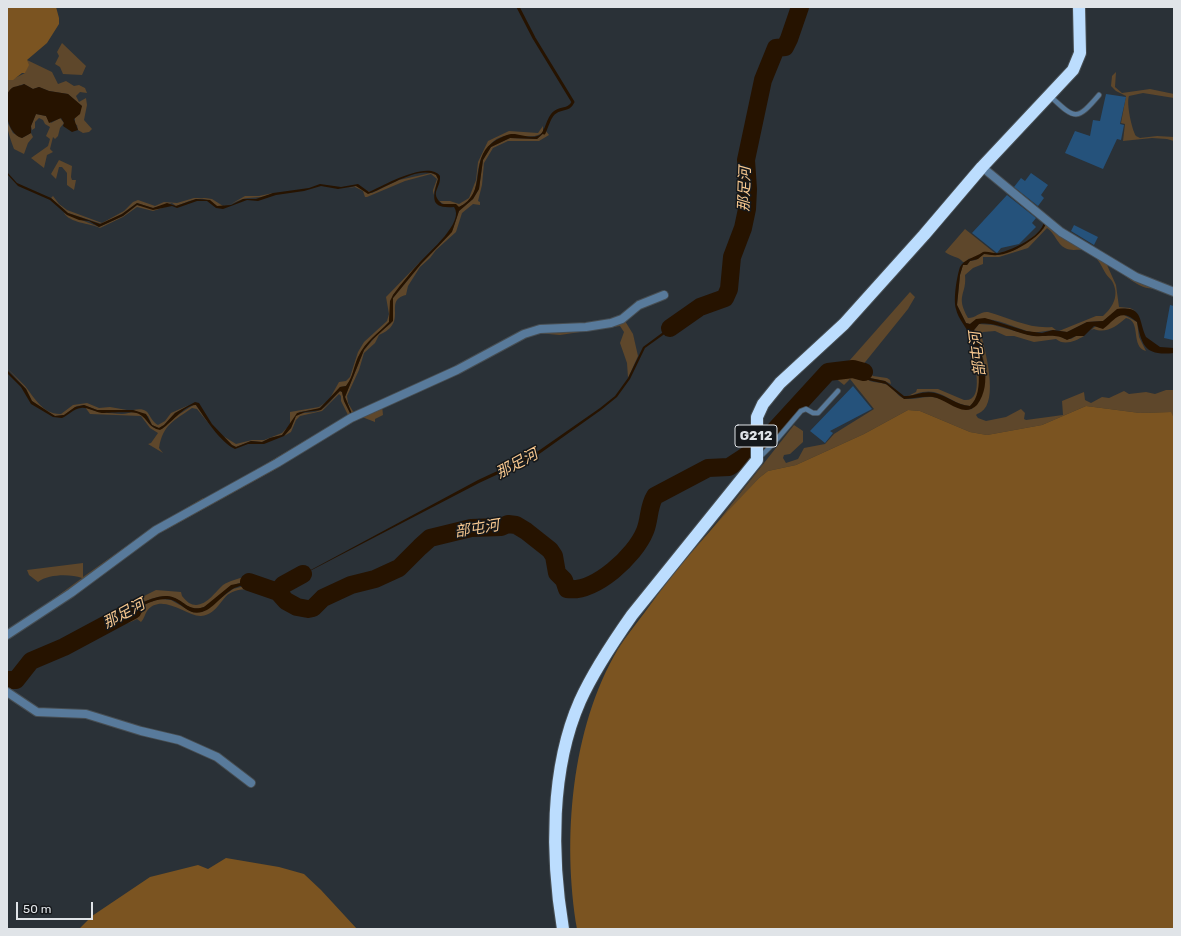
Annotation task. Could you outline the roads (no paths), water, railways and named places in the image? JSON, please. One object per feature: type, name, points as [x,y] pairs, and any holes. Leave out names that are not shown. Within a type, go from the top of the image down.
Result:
[{"type":"highway","name":"G212","points":[[564,929],[557,886],[556,825],[564,751],[580,702],[604,657],[632,615],[757,460],[757,417],[763,404],[780,383],[844,324],[924,235],[982,167],[1074,70],[1080,53],[1078,7]]},
{"type":"street","points":[[982,167],[1061,232],[1136,277],[1174,292]]},
{"type":"street","points":[[7,635],[71,593],[156,530],[277,463],[351,418],[457,370],[524,334],[540,329],[586,327],[611,323],[622,319],[639,305],[664,295]]},
{"type":"street","points":[[7,692],[37,712],[86,714],[141,731],[179,740],[217,757],[251,783]]},
{"type":"lane","points":[[1050,95],[1069,113],[1075,115],[1081,114],[1086,110],[1099,95]]},
{"type":"lane","points":[[757,460],[772,445],[801,410],[806,409],[818,414],[838,390]]},
{"type":"water","points":[[24,84],[33,89],[39,87],[49,91],[68,94],[82,106],[80,114],[74,119],[78,130],[72,132],[63,126],[64,123],[61,118],[49,123],[46,116],[36,114],[31,126],[31,133],[22,138],[16,135],[12,130],[6,114],[6,98],[8,92],[12,88]]},
{"type":"water","points":[[544,128],[546,131],[537,139],[510,138],[491,147],[483,160],[479,189],[473,199],[459,211],[452,232],[421,264],[393,298],[393,321],[372,340],[364,350],[345,397],[352,414],[351,415],[344,401],[342,392],[340,391],[321,410],[305,412],[296,416],[291,428],[284,436],[264,444],[248,444],[235,449],[229,446],[218,435],[196,405],[182,411],[160,430],[153,427],[145,418],[136,413],[102,413],[81,408],[62,418],[53,417],[31,404],[21,387],[7,373],[7,370],[26,389],[32,401],[55,416],[64,415],[75,407],[84,405],[97,410],[133,410],[146,414],[152,425],[159,428],[164,425],[175,413],[195,402],[199,403],[212,424],[232,445],[236,447],[251,441],[262,442],[282,435],[297,413],[320,408],[340,387],[346,386],[351,378],[356,361],[361,351],[368,342],[389,322],[390,301],[393,295],[438,244],[455,221],[456,213],[454,207],[440,206],[437,204],[434,196],[438,179],[436,175],[420,173],[411,175],[368,194],[356,186],[338,189],[321,186],[304,191],[276,195],[258,201],[247,200],[223,209],[216,208],[207,201],[197,201],[177,208],[172,206],[153,210],[137,205],[123,216],[99,227],[89,221],[79,220],[67,215],[50,200],[18,186],[7,174],[7,172],[17,183],[51,198],[68,213],[100,224],[122,214],[137,203],[153,208],[167,203],[176,206],[196,199],[210,200],[217,206],[231,205],[243,199],[256,199],[273,193],[309,188],[320,184],[341,187],[358,184],[369,192],[394,180],[416,172],[426,171],[434,172],[440,176],[436,193],[438,200],[442,204],[456,204],[459,207],[468,201],[473,193],[481,158],[485,150],[492,143],[501,137],[511,134],[530,137],[539,136]]},
{"type":"water","points":[[1044,222],[1046,223],[1039,234],[1018,249],[1003,254],[984,254],[978,259],[970,261],[967,265],[963,265],[960,275],[957,305],[966,323],[970,324],[976,319],[985,318],[1026,331],[1042,333],[1053,330],[1067,332],[1087,322],[1103,321],[1117,309],[1126,309],[1136,312],[1139,316],[1146,337],[1160,347],[1174,348],[1174,353],[1157,353],[1146,348],[1137,322],[1122,315],[1118,316],[1103,329],[1094,326],[1084,336],[1076,336],[1067,340],[1055,336],[1027,335],[993,324],[979,324],[974,330],[983,358],[985,387],[977,405],[972,409],[966,410],[955,407],[933,397],[904,399],[886,384],[868,380],[861,371],[854,370],[840,372],[842,369],[851,367],[861,368],[870,378],[885,381],[904,396],[931,392],[940,394],[960,404],[970,406],[975,400],[978,391],[979,372],[973,343],[958,316],[955,305],[956,288],[960,267],[967,260],[983,252],[999,253],[1018,246],[1038,233]]},
{"type":"water","points":[[689,313],[691,315],[645,348],[630,379],[617,397],[535,457],[479,483],[281,586],[478,480],[534,454],[615,396],[628,378],[643,347]]},
{"type":"water","points":[[251,581],[274,589],[267,590],[249,586],[240,586],[229,591],[212,607],[197,613],[190,611],[172,600],[158,600],[141,606],[113,622],[109,621],[145,601],[160,596],[172,597],[193,608],[204,607],[231,585]]},
{"type":"waterway","points":[[518,7],[534,38],[573,102],[569,107],[557,111],[552,115],[544,133]]},
{"type":"waterway","name":"那足河","points":[[670,328],[700,307],[725,298],[729,289],[732,257],[743,228],[747,209],[748,189],[746,160],[763,80],[776,48],[785,47],[800,7]]},
{"type":"waterway","name":"部屯河","points":[[763,443],[828,372],[853,369],[864,372]]},
{"type":"waterway","name":"部屯河","points":[[278,592],[286,601],[297,607],[308,609],[313,608],[323,598],[351,585],[375,579],[399,568],[430,538],[471,528],[501,527],[508,524],[516,525],[526,531],[550,550],[554,556],[557,573],[564,580],[567,589],[578,589],[590,585],[613,571],[633,551],[645,531],[651,504],[655,496],[708,468],[729,467],[752,452]]},
{"type":"waterway","name":"那足河","points":[[249,582],[278,592],[283,585],[303,574]]},
{"type":"waterway","name":"那足河","points":[[7,680],[16,680],[31,661],[64,647],[133,610]]}]
